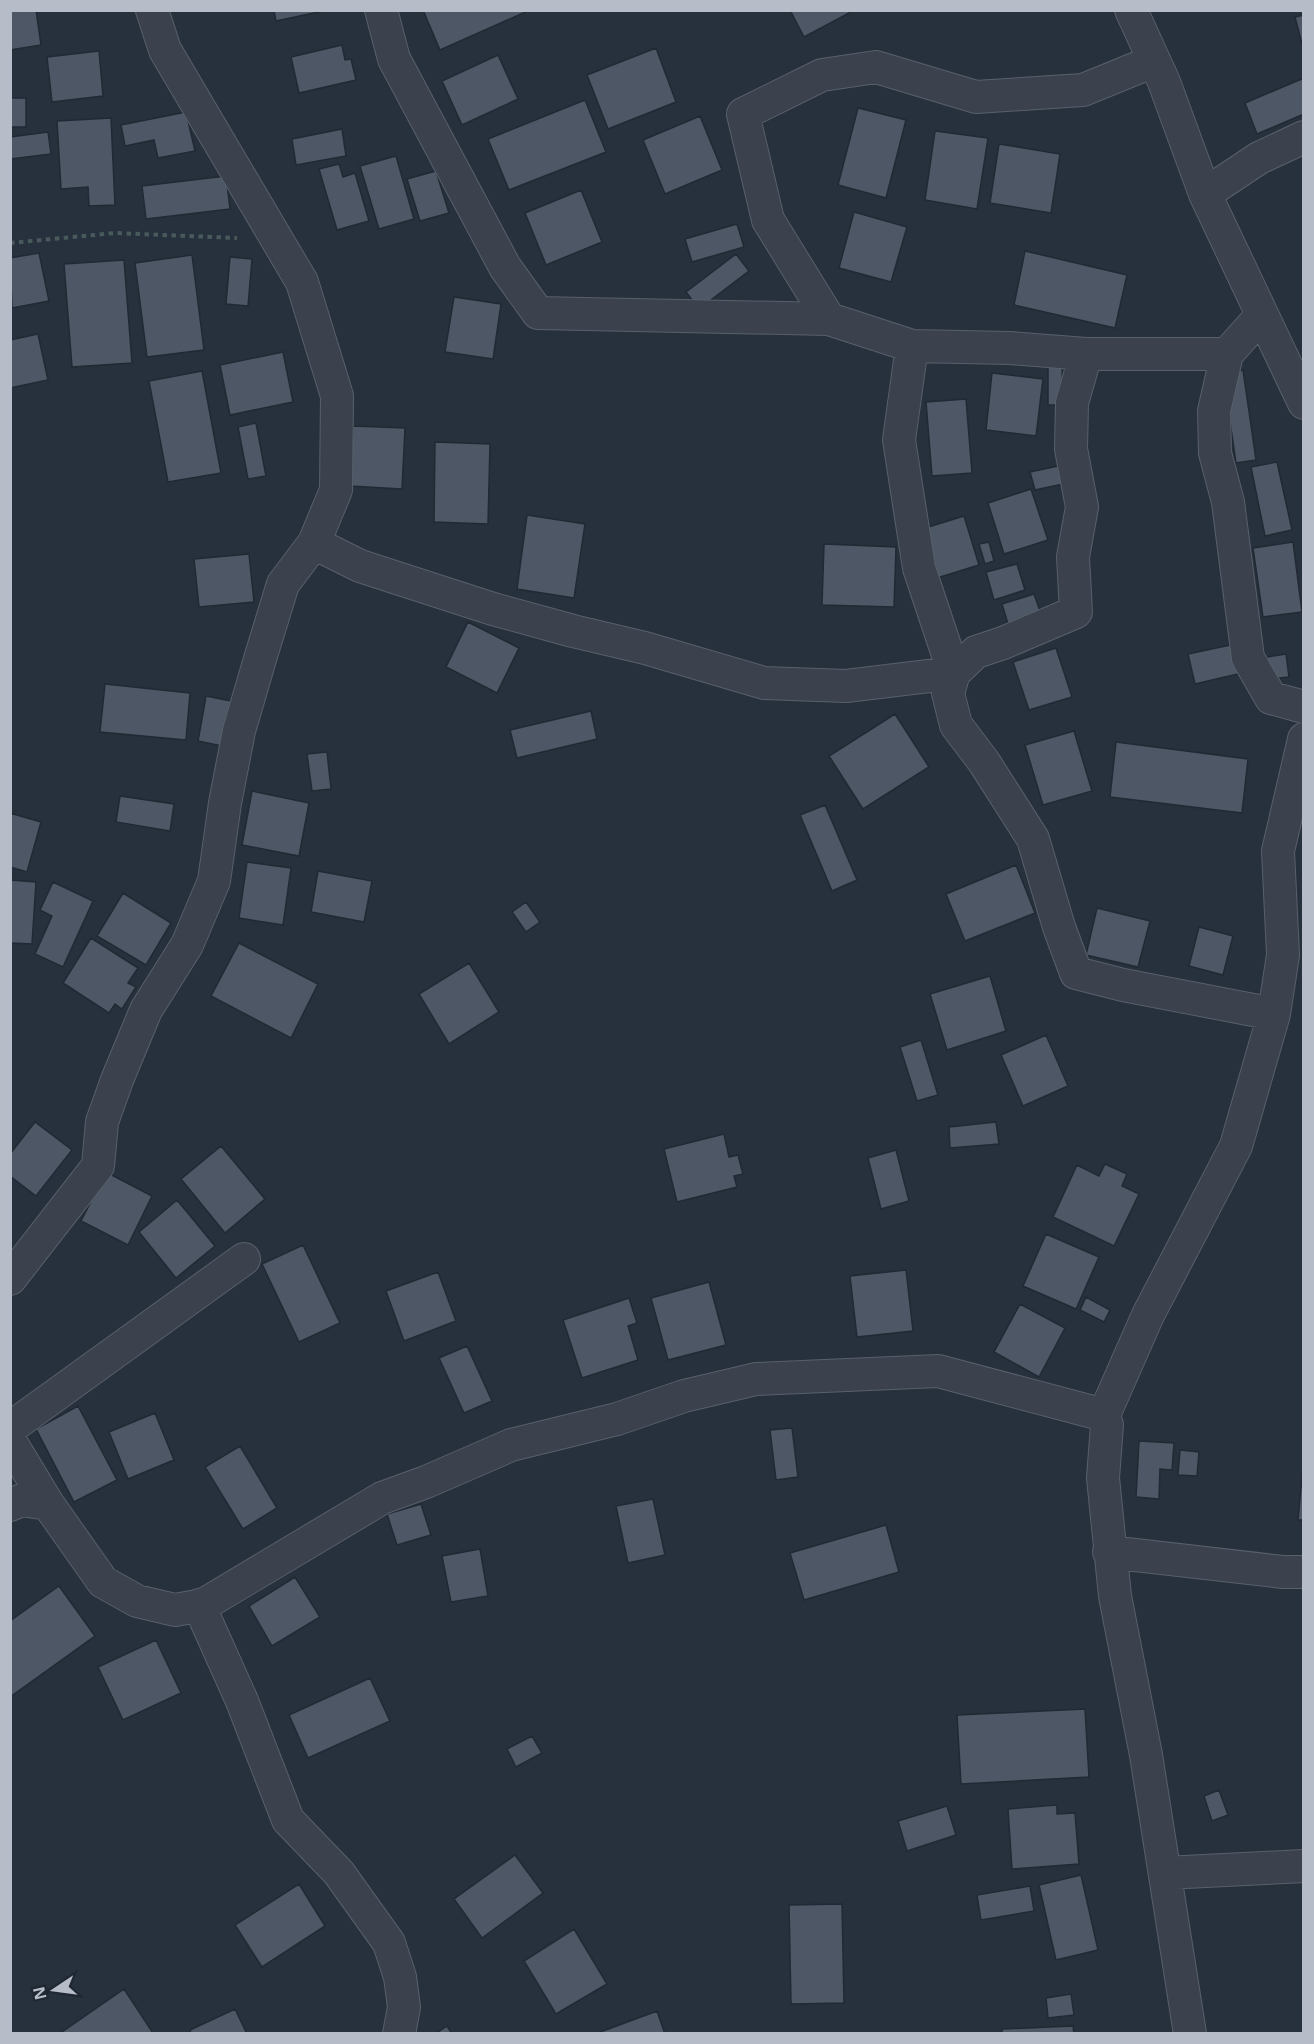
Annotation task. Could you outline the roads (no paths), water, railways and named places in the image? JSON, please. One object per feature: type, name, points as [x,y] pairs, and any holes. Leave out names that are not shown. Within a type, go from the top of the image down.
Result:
[{"type":"street","points":[[10,1279],[98,1166],[102,1122],[117,1080],[146,1010],[187,945],[214,881],[225,803],[239,731],[283,584],[314,543],[336,490],[337,396],[302,282],[165,50],[152,10]]},
{"type":"street","points":[[381,10],[394,59],[399,69],[505,267],[538,313],[830,319],[912,345],[1010,348],[1086,354],[1227,354]]},
{"type":"street","points":[[1131,10],[1164,82],[1205,194],[1304,403]]},
{"type":"street","points":[[830,319],[768,220],[743,114],[822,75],[876,67],[976,97],[1083,90],[1154,61]]},
{"type":"street","points":[[1205,194],[1259,158],[1304,137]]},
{"type":"street","points":[[1261,316],[1227,354],[1214,411],[1215,453],[1228,502],[1248,658],[1271,698],[1304,706]]},
{"type":"street","points":[[912,345],[899,440],[919,568],[954,672]]},
{"type":"street","points":[[1086,354],[1072,403],[1071,449],[1082,507],[1073,557],[1076,612],[976,652],[954,672],[948,693],[956,725],[984,762],[1033,839],[1059,927],[1076,973],[1123,985],[1274,1014]]},
{"type":"street","points":[[314,543],[360,566],[493,609],[645,648],[765,683],[846,686],[954,672]]},
{"type":"street","points":[[1190,2034],[1146,1755],[1115,1596],[1103,1478],[1107,1425],[1104,1415],[1148,1315],[1236,1146],[1274,1014],[1283,955],[1278,850],[1295,818],[1304,739]]},
{"type":"street","points":[[10,1428],[244,1258]]},
{"type":"street","points":[[10,1441],[48,1504],[103,1582],[137,1601],[175,1610],[199,1605],[213,1599],[382,1498],[426,1482],[511,1445],[617,1419],[684,1396],[756,1379],[938,1371],[1104,1415]]},
{"type":"street","points":[[10,1504],[22,1500],[48,1504]]},
{"type":"street","points":[[1109,1552],[1283,1572],[1304,1572]]},
{"type":"street","points":[[199,1605],[242,1701],[288,1820],[339,1874],[389,1943],[400,1977],[404,2007],[399,2034]]},
{"type":"street","points":[[1165,1873],[1304,1866]]}]
